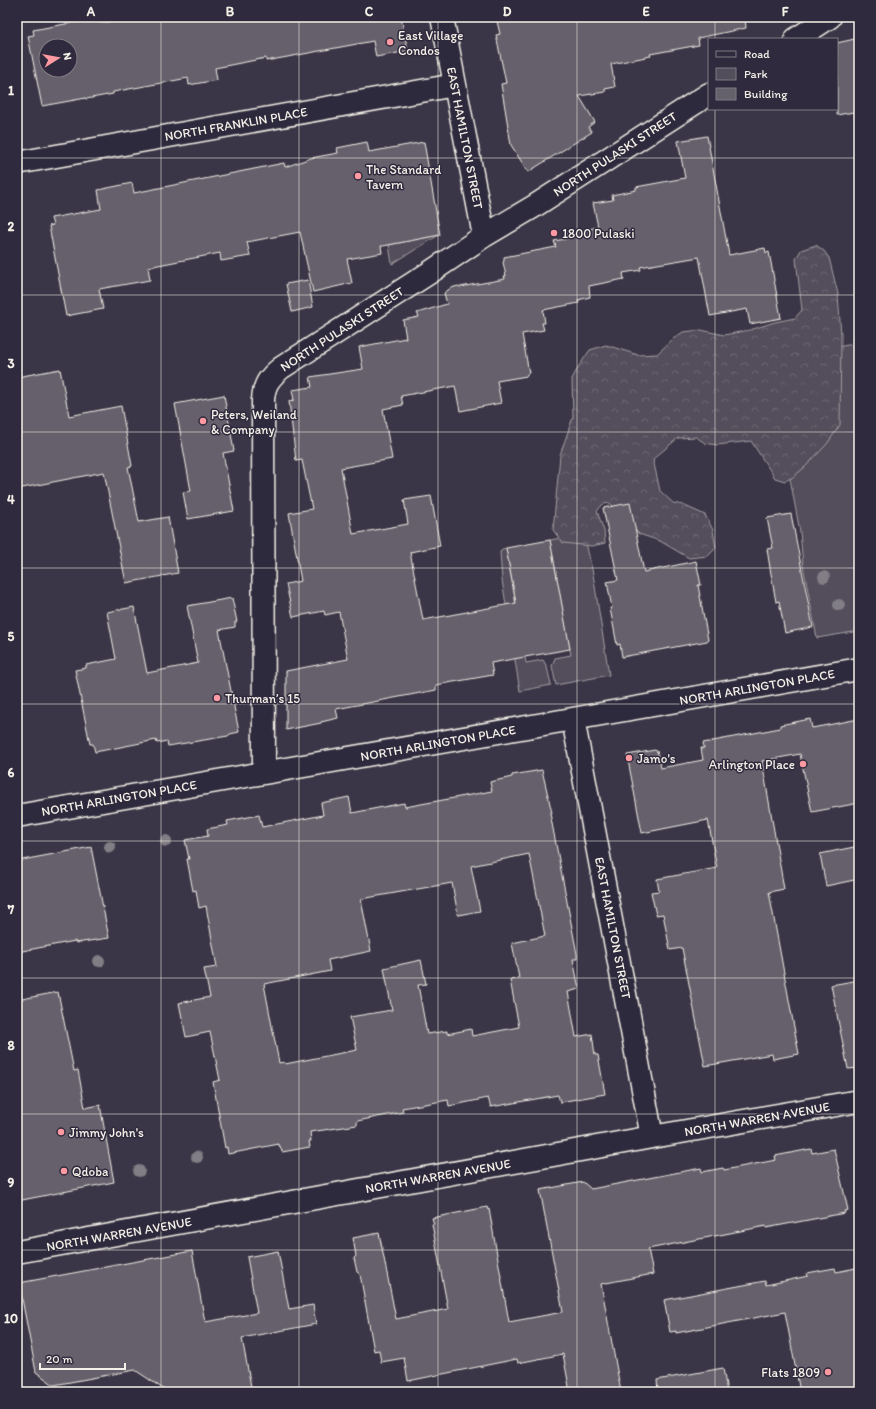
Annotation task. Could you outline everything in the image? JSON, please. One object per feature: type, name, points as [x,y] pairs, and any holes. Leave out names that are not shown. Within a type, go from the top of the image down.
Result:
[{"type":"street","name":"EAST HAMILTON STREET","points":[[442,17],[484,236]]},
{"type":"street","points":[[798,38],[830,17]]},
{"type":"street","name":"NORTH FRANKLIN PLACE","points":[[17,163],[455,85]]},
{"type":"street","name":"NORTH PULASKI STREET","points":[[264,773],[264,386],[271,376],[281,368],[484,236],[539,203],[708,95]]},
{"type":"street","name":"NORTH ARLINGTON PLACE","points":[[17,816],[859,669]]},
{"type":"street","name":"EAST HAMILTON STREET","points":[[574,719],[652,1137]]},
{"type":"street","name":"NORTH WARREN AVENUE","points":[[17,1252],[859,1101]]},
{"type":"green space","points":[[439,235],[392,264],[389,245]]},
{"type":"green space","points":[[816,245],[824,251],[829,258],[838,294],[841,335],[840,425],[827,444],[805,467],[793,477],[785,481],[775,478],[751,441],[717,445],[705,443],[696,437],[678,438],[653,459],[660,491],[673,503],[683,505],[705,515],[713,530],[716,548],[708,556],[689,558],[660,541],[639,534],[610,503],[603,504],[597,511],[604,531],[605,543],[592,546],[563,543],[553,530],[560,455],[573,417],[572,379],[590,350],[606,345],[638,355],[657,354],[683,332],[701,330],[724,335],[795,318],[802,310],[796,259],[801,250]]},
{"type":"green space","points":[[859,343],[859,631],[817,638],[803,565],[800,532],[768,360]]},
{"type":"green space","points":[[584,534],[593,574],[609,675],[556,685],[552,666],[555,658],[571,655],[550,540]]},
{"type":"green space","points":[[506,548],[526,663],[543,660],[547,667],[551,685],[520,691],[502,580],[500,552],[502,549]]},
{"type":"building","points":[[135,17],[401,17],[408,51],[376,57],[373,41],[266,61],[266,58],[215,68],[217,80],[189,85],[188,78],[113,92],[113,94],[42,106],[28,36],[34,35],[33,30],[87,20],[87,22],[100,20],[101,23]]},
{"type":"building","points":[[496,17],[745,17],[746,28],[698,38],[699,45],[650,54],[651,56],[611,64],[615,87],[605,89],[605,92],[579,96],[595,122],[588,127],[592,132],[528,172],[511,145],[501,84],[506,83],[496,35],[500,34]]},
{"type":"building","points":[[859,38],[859,111],[837,115],[838,110],[838,43]]},
{"type":"building","points":[[707,136],[729,255],[765,248],[766,253],[769,252],[781,318],[750,324],[747,309],[710,316],[699,257],[640,267],[641,270],[623,273],[624,279],[589,286],[590,297],[578,300],[579,303],[543,310],[545,323],[542,323],[544,330],[522,334],[529,373],[527,376],[497,381],[501,403],[460,411],[455,386],[401,396],[403,405],[383,409],[392,459],[341,468],[353,534],[408,524],[404,500],[431,496],[440,546],[410,552],[423,620],[516,603],[506,548],[550,540],[570,649],[491,663],[493,675],[436,685],[436,690],[336,709],[338,718],[286,730],[286,671],[348,659],[339,612],[325,615],[324,611],[293,617],[286,584],[301,581],[289,513],[312,509],[302,460],[296,461],[289,401],[294,400],[292,390],[312,387],[310,377],[363,369],[359,347],[406,338],[403,320],[419,317],[417,313],[447,304],[444,293],[451,288],[505,279],[504,276],[506,276],[503,262],[504,257],[556,247],[554,241],[566,239],[565,234],[598,227],[593,203],[613,200],[612,195],[636,190],[636,187],[685,178],[678,141]]},
{"type":"building","points":[[367,142],[369,152],[424,142],[440,235],[381,246],[382,253],[347,259],[352,283],[313,292],[300,232],[247,242],[250,256],[221,261],[220,253],[148,267],[150,280],[99,289],[103,309],[66,316],[49,226],[53,225],[51,218],[101,209],[98,190],[132,183],[134,193],[284,163],[285,167],[311,158],[338,153],[337,148]]},
{"type":"building","points":[[308,280],[313,307],[292,312],[286,284]]},
{"type":"building","points":[[60,369],[69,416],[121,406],[132,466],[128,467],[139,522],[168,517],[178,573],[126,583],[104,472],[17,489],[17,377]]},
{"type":"building","points":[[224,395],[234,451],[223,453],[234,511],[188,519],[183,492],[191,491],[175,404]]},
{"type":"building","points":[[630,503],[644,572],[696,561],[701,585],[698,585],[707,641],[622,657],[620,644],[617,645],[607,582],[618,580],[603,508]]},
{"type":"building","points":[[791,514],[813,627],[785,633],[779,601],[776,602],[767,549],[773,548],[767,518]]},
{"type":"building","points":[[232,598],[237,622],[235,622],[235,627],[219,630],[239,732],[228,736],[168,746],[167,741],[157,743],[156,740],[95,752],[93,744],[90,744],[75,670],[86,668],[86,665],[116,659],[107,612],[134,607],[147,673],[198,663],[187,606]]},
{"type":"building","points":[[810,719],[812,728],[859,719],[859,803],[812,812],[800,754],[762,761],[784,889],[769,892],[799,1054],[773,1059],[772,1054],[705,1066],[682,948],[670,950],[663,914],[656,915],[651,892],[659,891],[657,879],[717,868],[708,820],[642,833],[627,755],[655,750],[657,751],[661,768],[703,760],[701,748],[704,748],[703,743],[780,728],[780,725]]},
{"type":"building","points":[[542,770],[552,813],[550,813],[577,954],[577,959],[573,959],[579,989],[568,992],[576,1037],[592,1034],[595,1055],[598,1055],[605,1094],[560,1102],[558,1095],[491,1107],[488,1098],[449,1106],[448,1100],[402,1108],[403,1112],[357,1121],[357,1125],[310,1132],[310,1147],[282,1152],[279,1144],[228,1154],[227,1147],[225,1148],[213,1082],[220,1080],[210,1032],[186,1037],[179,1003],[210,997],[204,969],[217,967],[206,906],[199,908],[196,890],[193,891],[185,840],[208,836],[207,829],[228,825],[227,821],[259,815],[262,827],[323,815],[321,803],[349,797],[352,813],[404,803],[405,807],[492,791],[490,782],[512,777],[512,775]],"holes":[[[529,854],[545,936],[512,943],[519,978],[510,980],[519,1027],[472,1036],[471,1029],[447,1034],[447,1031],[427,1034],[418,985],[426,984],[421,960],[384,968],[392,1010],[350,1017],[357,1050],[285,1064],[284,1062],[279,1063],[264,984],[330,971],[328,960],[371,951],[361,899],[452,883],[458,915],[480,911],[471,866]]]},
{"type":"building","points":[[859,846],[859,879],[826,886],[820,854]]},
{"type":"building","points":[[91,847],[109,938],[76,943],[75,941],[17,952],[17,861]]},
{"type":"building","points":[[859,980],[859,1068],[848,1069],[831,985]]},
{"type":"building","points":[[58,992],[74,1071],[78,1070],[85,1108],[100,1105],[114,1182],[17,1201],[17,1000]]},
{"type":"building","points":[[811,1149],[812,1153],[834,1149],[848,1210],[844,1211],[845,1213],[766,1228],[766,1226],[648,1249],[653,1274],[601,1284],[621,1392],[570,1392],[563,1354],[518,1363],[517,1359],[408,1381],[404,1358],[381,1362],[379,1350],[374,1351],[360,1274],[357,1272],[354,1258],[356,1256],[353,1238],[379,1233],[396,1319],[448,1309],[432,1218],[487,1207],[488,1210],[489,1209],[509,1322],[563,1312],[540,1190],[583,1182],[591,1189],[701,1168],[702,1172],[723,1168],[724,1170],[776,1160],[775,1156]]},
{"type":"building","points":[[192,1251],[205,1322],[257,1313],[247,1257],[278,1251],[289,1309],[313,1305],[316,1324],[242,1338],[252,1392],[168,1392],[135,1370],[54,1385],[36,1372],[19,1283]]},
{"type":"building","points":[[835,1268],[836,1272],[856,1268],[859,1282],[859,1392],[800,1392],[785,1312],[676,1333],[676,1331],[670,1332],[664,1300],[765,1281],[766,1285],[808,1276],[807,1273]]},
{"type":"building","points":[[723,1368],[727,1392],[658,1392],[657,1380]]},
{"type":"place","name":"East Village Condos","points":[[390,42]]},
{"type":"place","name":"The Standard Tavern","points":[[358,176]]},
{"type":"place","name":"1800 Pulaski","points":[[554,233]]},
{"type":"place","name":"Peters, Weiland & Company","points":[[203,421]]},
{"type":"place","name":"Thurman’s 15","points":[[217,698]]},
{"type":"place","name":"Jamo's","points":[[629,758]]},
{"type":"place","name":"Arlington Place","points":[[803,764]]},
{"type":"place","name":"Jimmy John's","points":[[61,1132]]},
{"type":"place","name":"Qdoba","points":[[64,1171]]},
{"type":"place","name":"Flats 1809","points":[[828,1372]]}]
